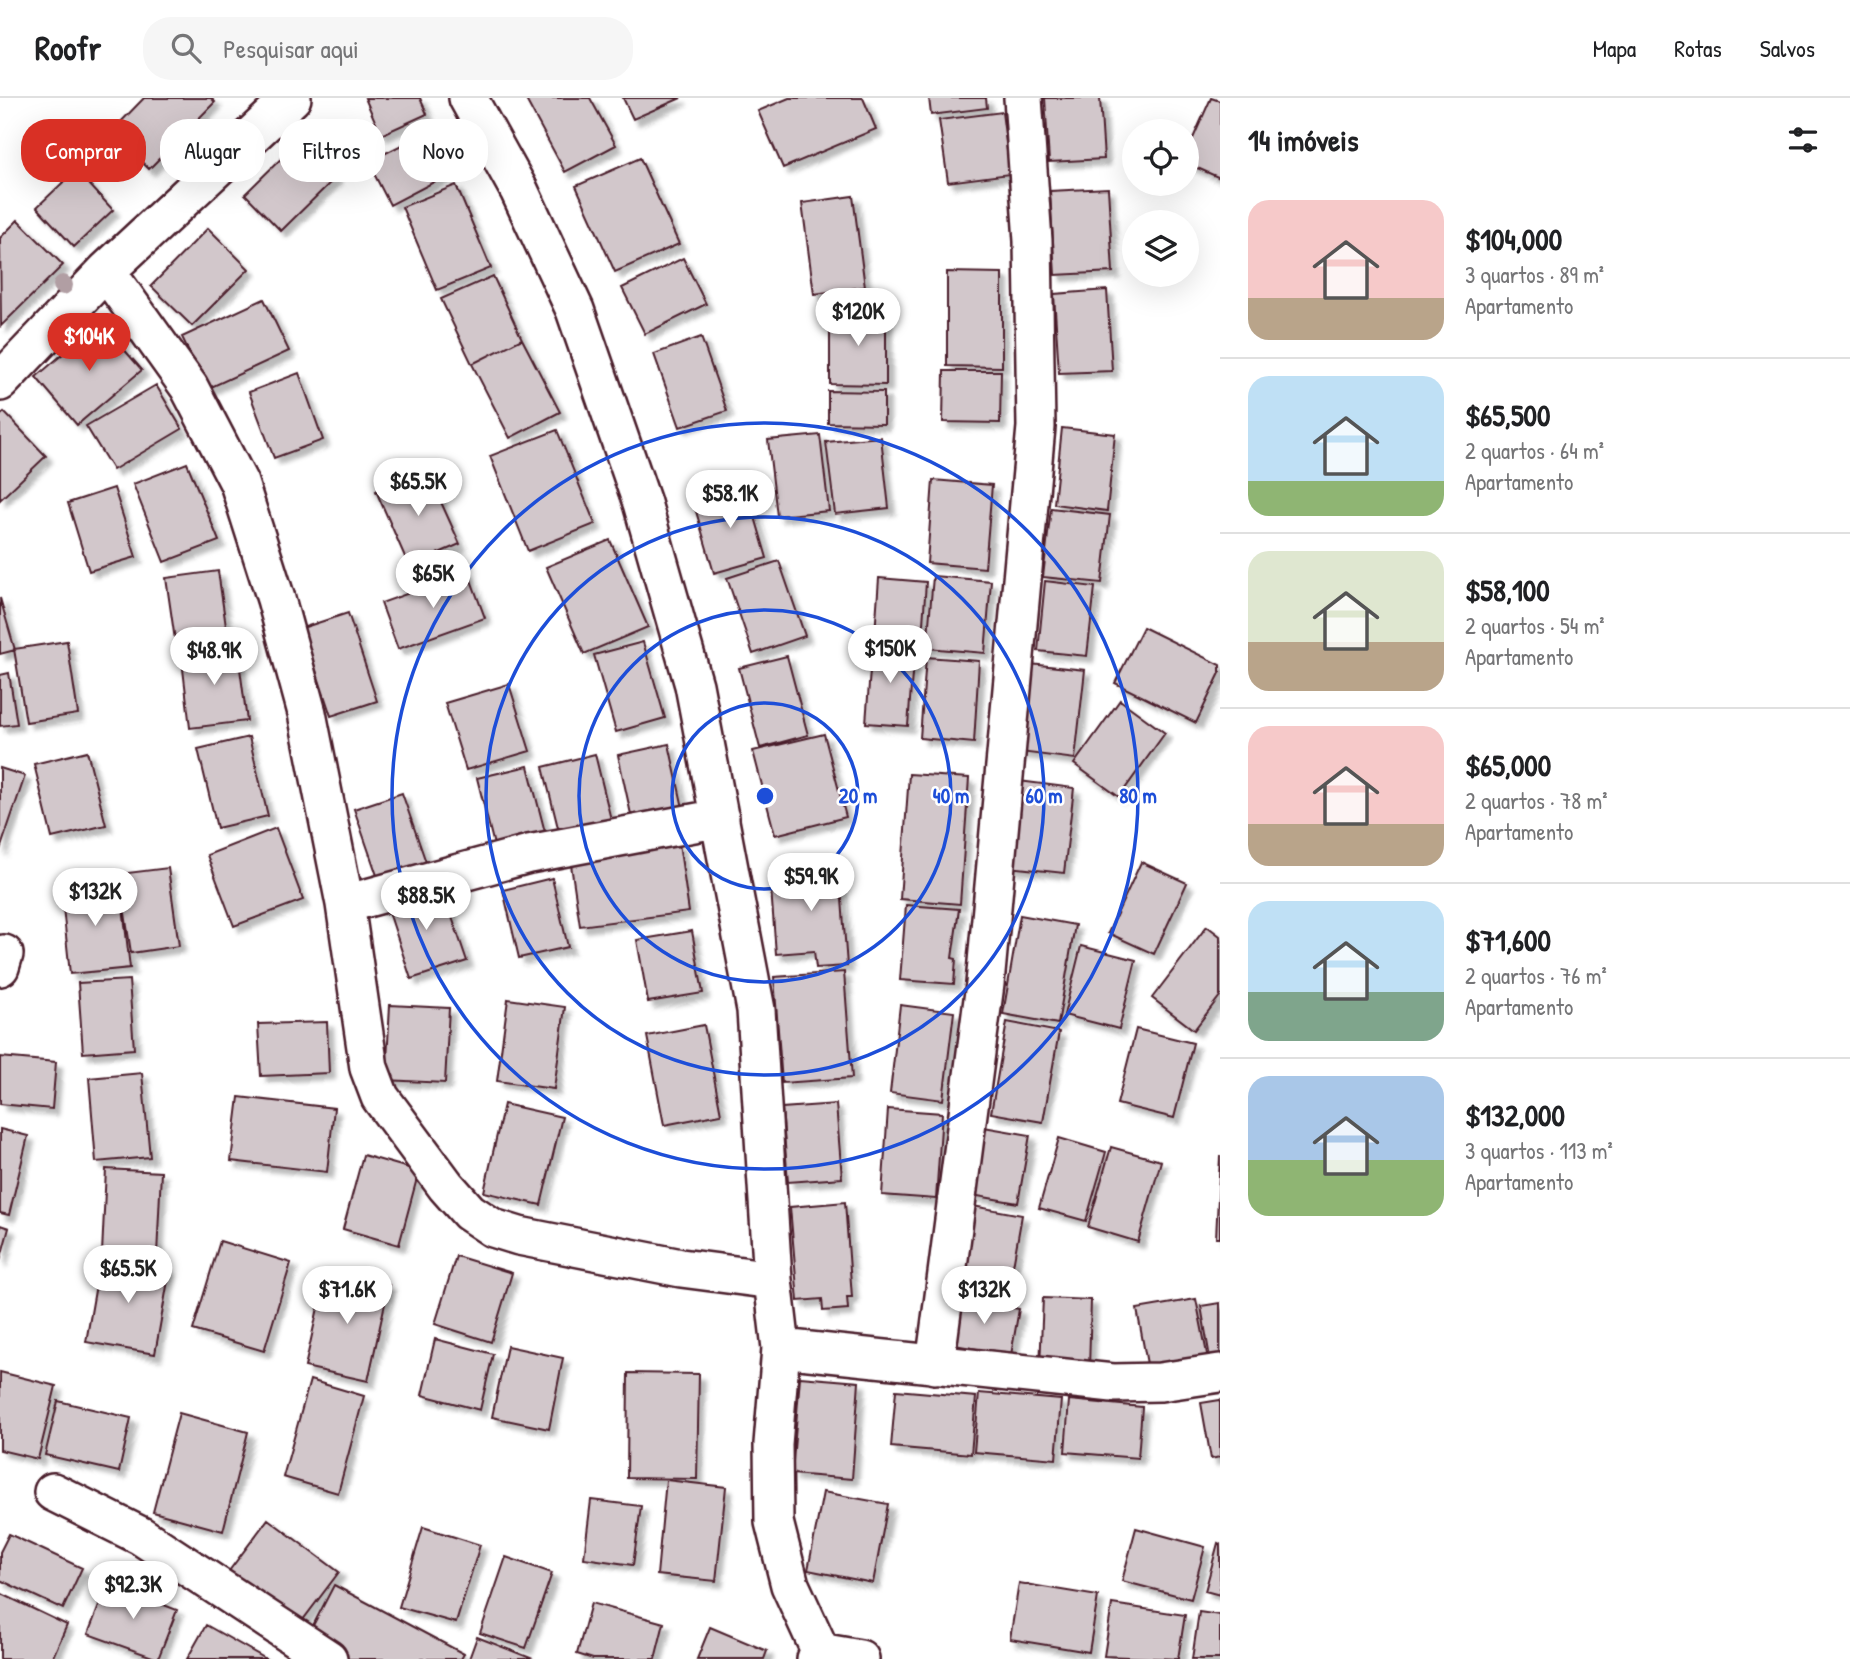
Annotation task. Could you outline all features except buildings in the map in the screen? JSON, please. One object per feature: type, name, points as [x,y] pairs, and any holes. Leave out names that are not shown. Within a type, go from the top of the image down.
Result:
[{"type":"street","points":[[0,382],[106,271],[292,98]]},
{"type":"street","points":[[468,98],[519,190],[575,310],[612,408],[694,685],[756,1010],[772,1280],[781,1348],[774,1444],[774,1522],[790,1585],[820,1657],[860,1659]]},
{"type":"street","points":[[935,1365],[985,984],[1036,427],[1034,241],[1023,98]]},
{"type":"street","points":[[106,271],[189,387],[239,483],[276,599],[307,713],[345,904],[369,1068],[380,1097],[446,1186],[469,1212],[493,1228],[519,1236],[681,1268],[772,1280]]},
{"type":"street","points":[[345,904],[528,854],[720,818]]},
{"type":"street","points":[[781,1348],[1113,1383],[1160,1382],[1220,1373]]},
{"type":"street","points":[[53,1492],[141,1536],[328,1659]]}]
